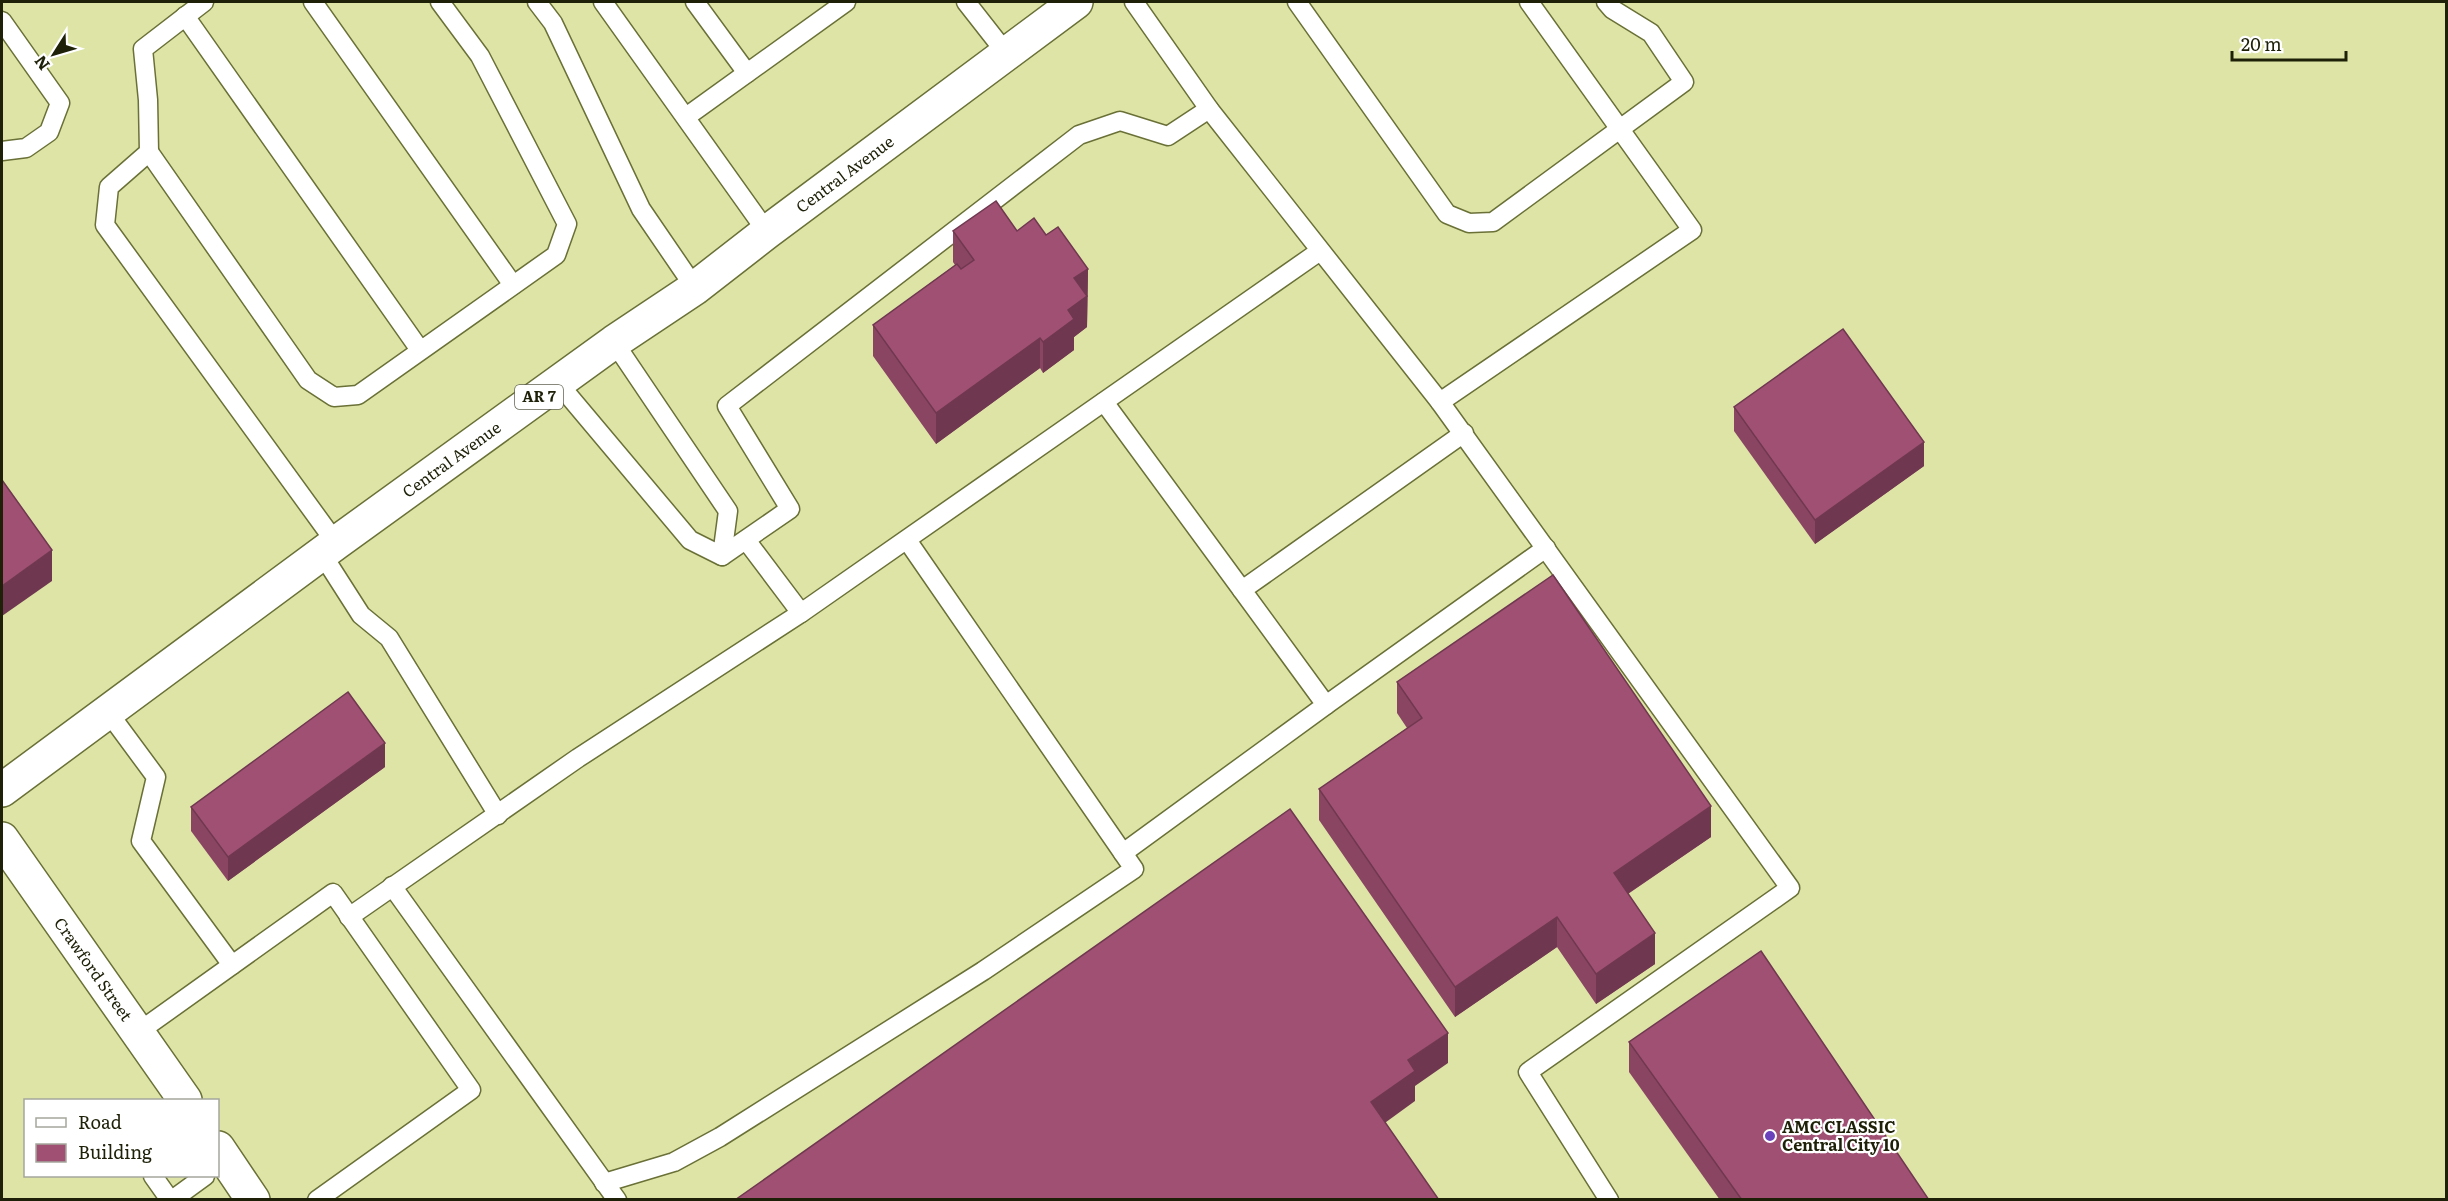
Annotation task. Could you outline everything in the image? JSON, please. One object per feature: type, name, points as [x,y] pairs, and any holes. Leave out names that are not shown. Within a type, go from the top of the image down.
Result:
[{"type":"main road","name":"Central Avenue","points":[[2,790],[328,549],[614,342],[695,288],[766,232],[1076,2]]},
{"type":"main road","name":"Crawford Street","points":[[2,838],[184,1099]]},
{"type":"main road","points":[[219,1166],[253,1200]]},
{"type":"lane","points":[[204,2],[142,49],[148,100],[149,152],[308,380],[334,397],[358,395],[556,255],[567,224],[480,56],[440,2]]},
{"type":"lane","points":[[312,2],[513,285]]},
{"type":"lane","points":[[537,2],[553,23],[641,209],[695,288]]},
{"type":"lane","points":[[603,2],[687,117],[766,232]]},
{"type":"lane","points":[[695,2],[747,73]]},
{"type":"lane","points":[[687,117],[846,2]]},
{"type":"lane","points":[[966,2],[1006,53]]},
{"type":"lane","points":[[1134,2],[1209,109],[1464,433],[1790,888],[1528,1072],[1609,1200]]},
{"type":"lane","points":[[1297,2],[1447,214],[1468,223],[1493,222],[1684,82],[1651,33],[1612,9],[1606,2]]},
{"type":"lane","points":[[1440,402],[1692,230],[1529,2]]},
{"type":"lane","points":[[185,16],[420,350]]},
{"type":"lane","points":[[2,21],[60,103],[49,132],[26,148],[2,151]]},
{"type":"lane","points":[[722,556],[790,509],[727,406],[1079,135],[1120,121],[1168,136],[1209,109]]},
{"type":"lane","points":[[149,152],[109,187],[105,225],[328,549],[361,615],[389,638],[498,815]]},
{"type":"lane","points":[[349,917],[578,758],[801,613],[1320,252]]},
{"type":"lane","points":[[614,342],[728,511],[722,556]]},
{"type":"lane","points":[[558,383],[690,540],[722,556]]},
{"type":"lane","points":[[1104,402],[1326,705]]},
{"type":"lane","points":[[1242,590],[1464,433]]},
{"type":"lane","points":[[746,540],[801,613]]},
{"type":"lane","points":[[604,1183],[674,1162],[720,1137],[993,965],[1134,869],[907,540]]},
{"type":"lane","points":[[1123,853],[1546,548]]},
{"type":"lane","points":[[108,712],[156,777],[141,841],[232,964]]},
{"type":"lane","points":[[392,886],[618,1200]]},
{"type":"lane","points":[[137,1033],[333,893],[471,1090],[318,1200]]},
{"type":"lane","points":[[154,1177],[171,1200],[199,1177]]},
{"type":"building","points":[[996,201],[1017,231],[1034,218],[1046,235],[1058,227],[1088,269],[1074,278],[1087,296],[1068,310],[1074,319],[1043,342],[1040,338],[936,413],[873,325],[957,264],[961,269],[974,260],[953,231]]},
{"type":"building","points":[[1843,329],[1924,442],[1815,520],[1734,407]]},
{"type":"building","points":[[2,480],[52,550],[2,586]]},
{"type":"building","points":[[1553,575],[1711,806],[1614,873],[1655,933],[1596,974],[1557,917],[1455,987],[1319,789],[1422,718],[1397,682]]},
{"type":"building","points":[[348,692],[385,743],[228,857],[191,807]]},
{"type":"building","points":[[1290,809],[1448,1033],[1408,1060],[1415,1071],[1371,1102],[1439,1200],[735,1200]]},
{"type":"building","name":"AMC CLASSIC Central City 10","points":[[1761,951],[1929,1200],[1742,1200],[1629,1042]]},
{"type":"place","name":"AMC CLASSIC Central City 10","points":[[1770,1136]]}]
